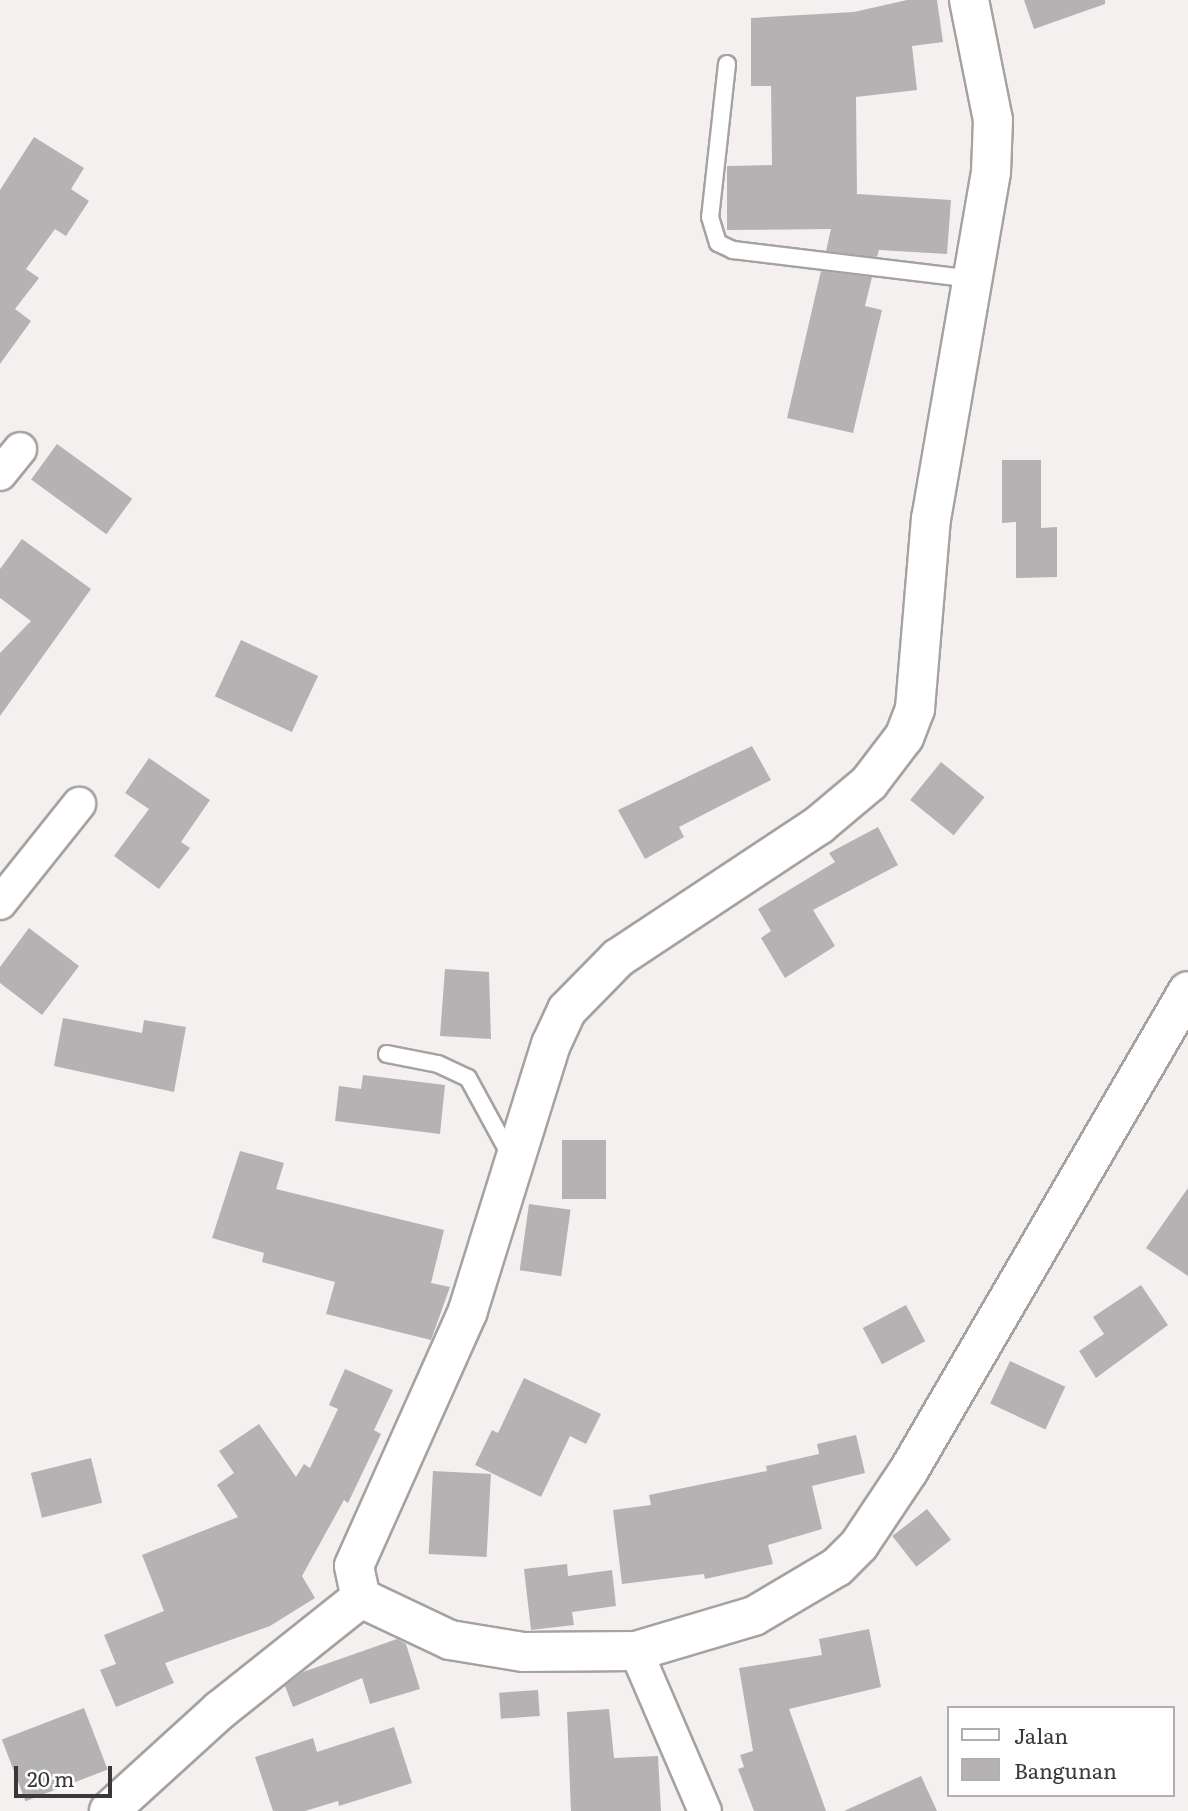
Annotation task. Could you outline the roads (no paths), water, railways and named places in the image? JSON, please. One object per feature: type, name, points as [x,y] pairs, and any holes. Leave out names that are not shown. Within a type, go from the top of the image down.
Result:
[{"type":"street","points":[[361,1598],[354,1566],[468,1311],[551,1044],[585,986],[674,917],[819,825],[869,783],[904,737],[919,687],[931,518],[993,143],[969,0]]},
{"type":"street","points":[[0,474],[20,449]]},
{"type":"street","points":[[0,903],[79,804]]},
{"type":"street","points":[[361,1598],[450,1640],[523,1652],[636,1651],[754,1616],[837,1567],[859,1545],[994,1328],[1188,991]]},
{"type":"street","points":[[109,1811],[220,1710],[361,1598]]},
{"type":"street","points":[[636,1651],[705,1811]]},
{"type":"lane","points":[[727,64],[710,217],[718,243],[733,250],[972,279]]},
{"type":"lane","points":[[387,1054],[438,1064],[468,1078],[513,1160]]}]
